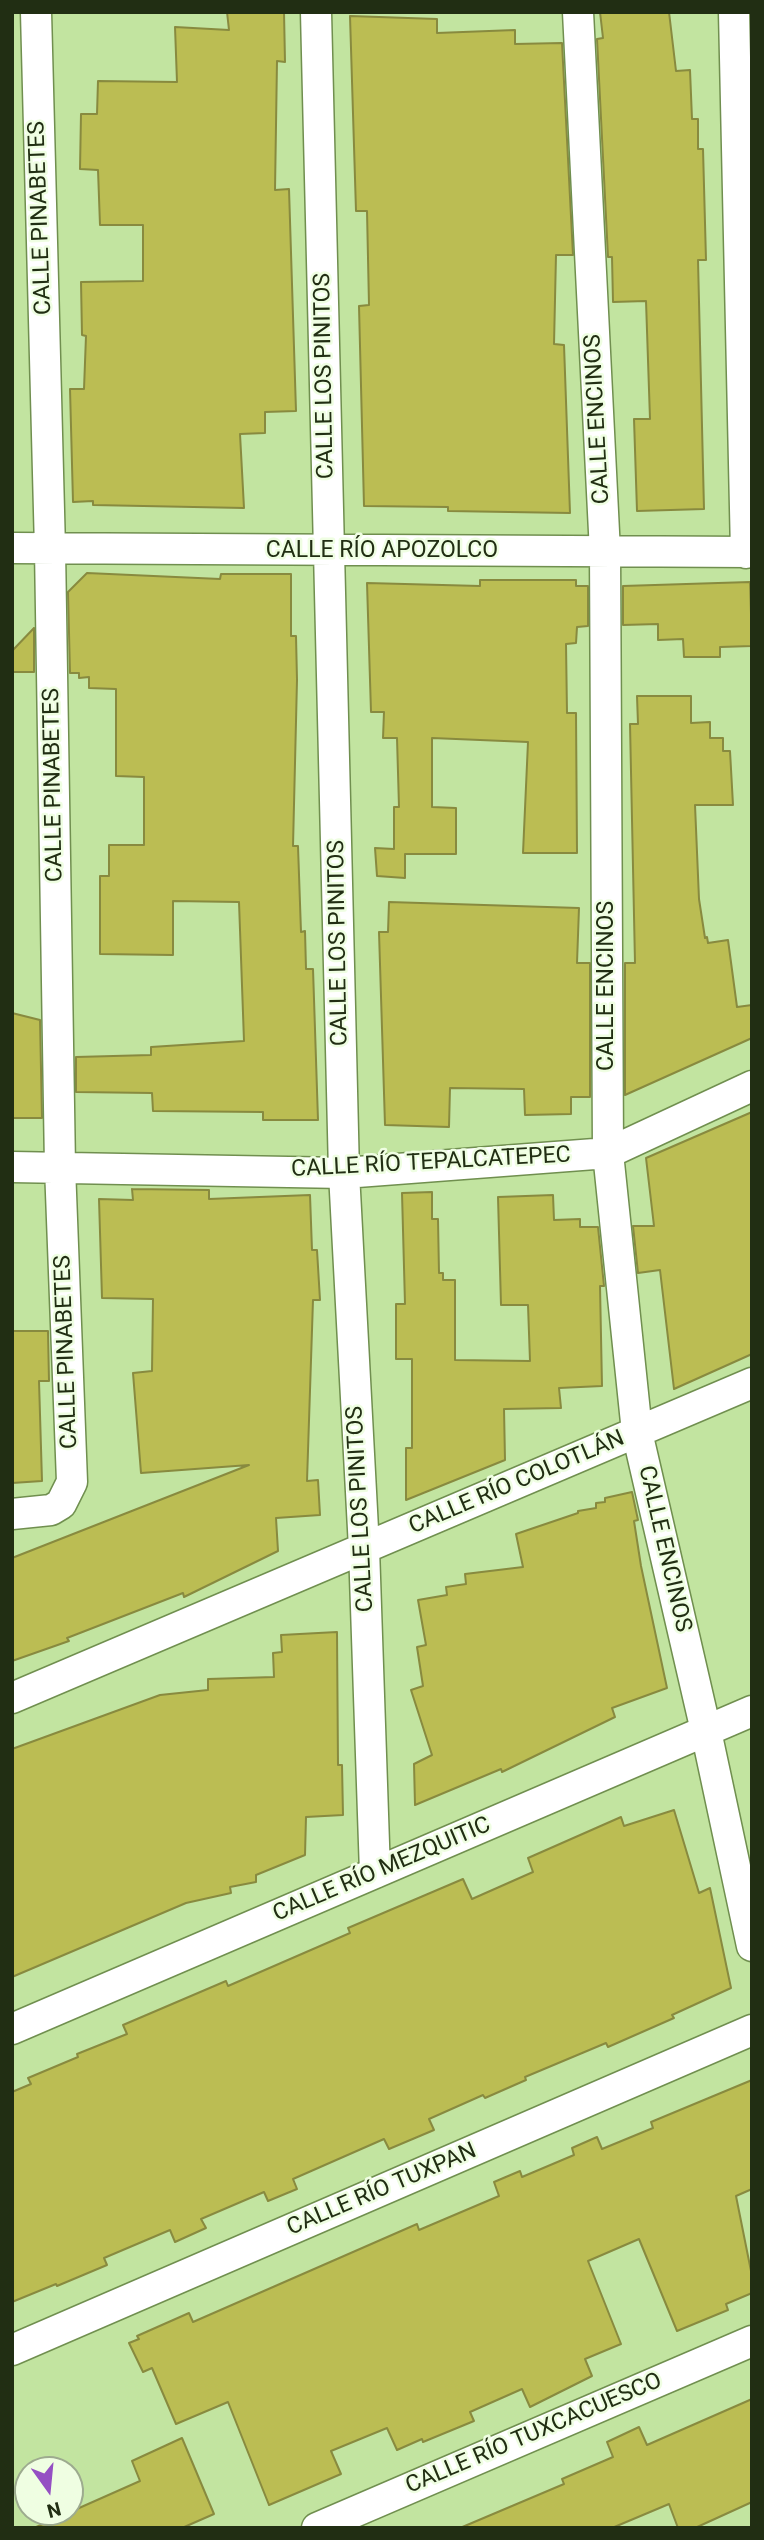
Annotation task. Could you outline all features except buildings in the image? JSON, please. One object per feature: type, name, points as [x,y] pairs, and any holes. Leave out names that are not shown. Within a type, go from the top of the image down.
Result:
[{"type":"street","name":"CALLE PINABETES","points":[[12,1514],[51,1510],[61,1504],[72,1482],[60,1167],[50,548],[36,12]]},
{"type":"street","name":"CALLE LOS PINITOS","points":[[316,12],[344,1173],[364,1548],[375,1873]]},
{"type":"street","name":"CALLE ENCINOS","points":[[578,12],[605,552],[608,1153],[637,1432],[706,1731],[752,1947]]},
{"type":"street","points":[[734,12],[749,553]]},
{"type":"street","name":"CALLE RÍO APOZOLCO","points":[[12,548],[749,553]]},
{"type":"street","name":"CALLE RÍO TEPALCATEPEC","points":[[12,1167],[344,1173],[608,1153],[752,1086]]},
{"type":"street","name":"CALLE RÍO COLOTLÁN","points":[[12,1698],[752,1383]]},
{"type":"street","name":"CALLE RÍO MEZQUITIC","points":[[12,2029],[752,1711]]},
{"type":"street","name":"CALLE RÍO TUXPAN","points":[[12,2350],[752,2030]]},
{"type":"street","name":"CALLE RÍO TUXCACUESCO","points":[[317,2528],[752,2341]]}]
